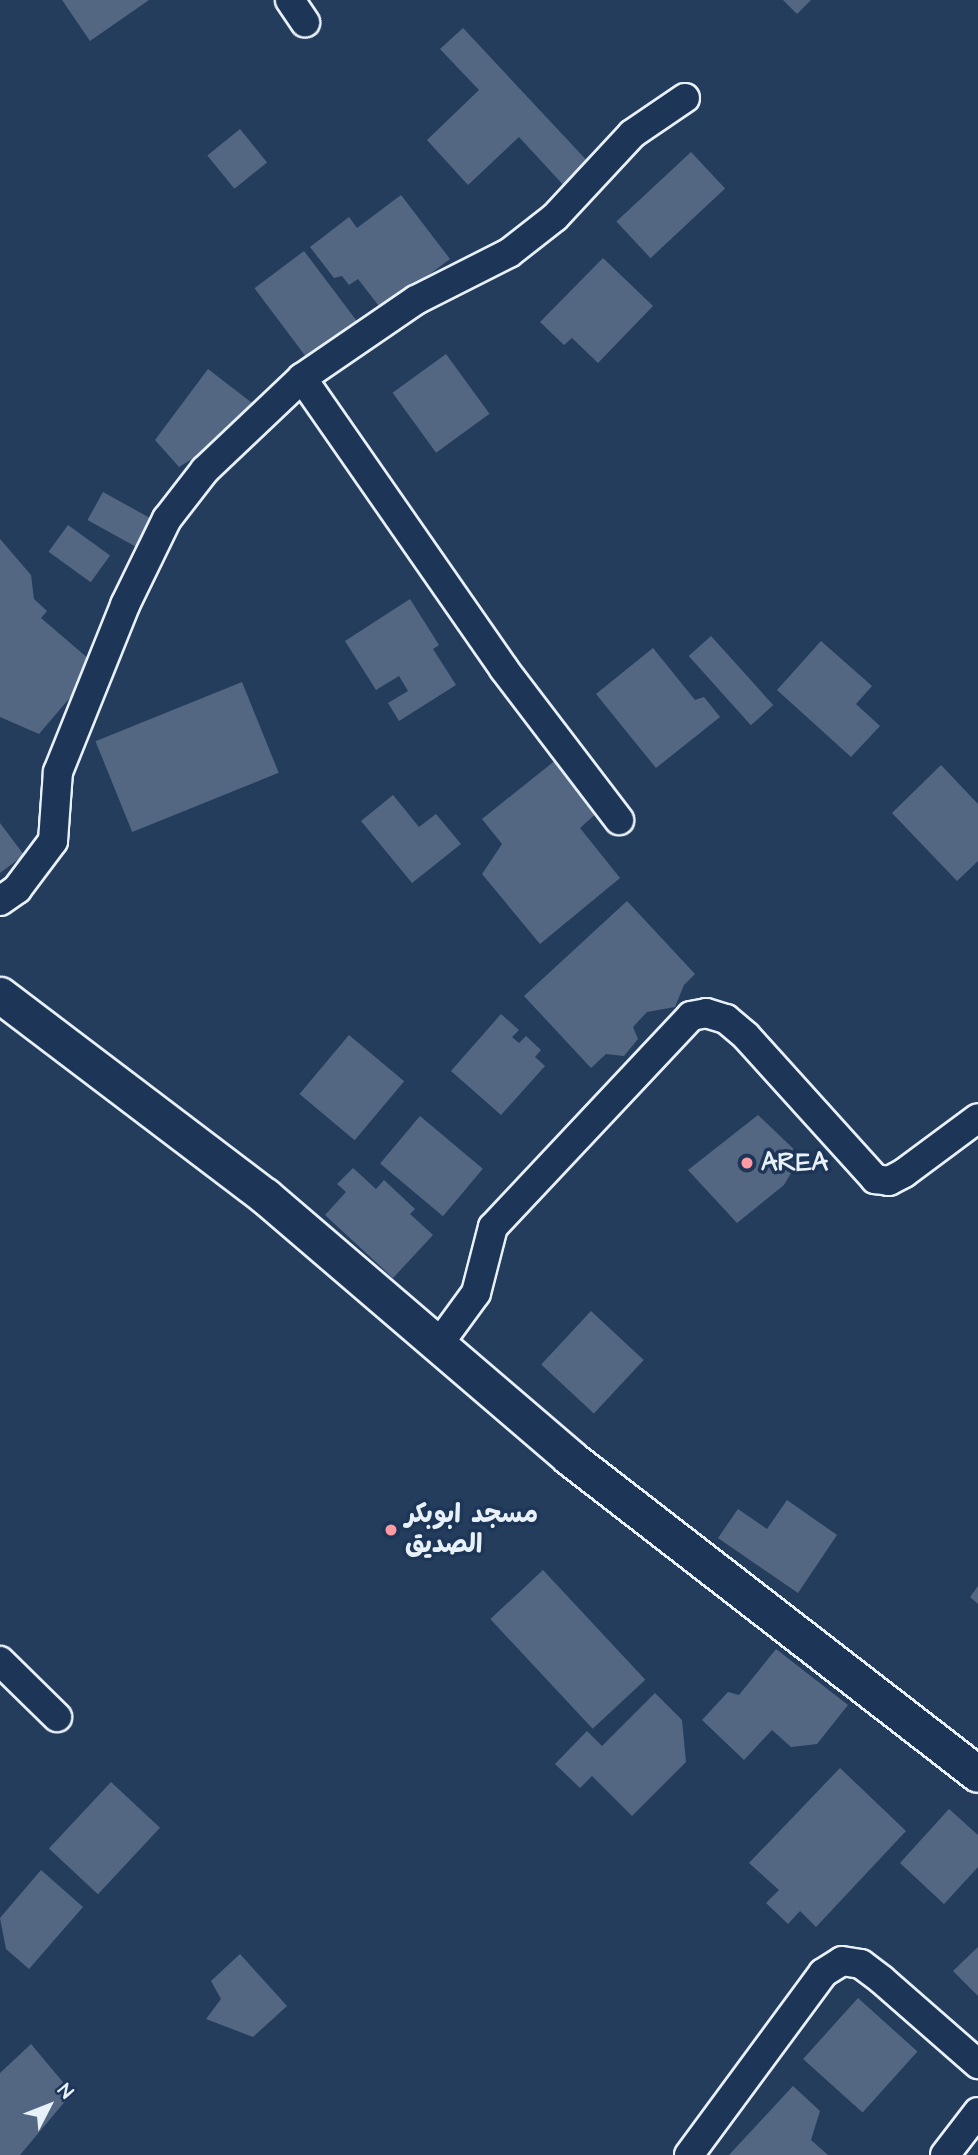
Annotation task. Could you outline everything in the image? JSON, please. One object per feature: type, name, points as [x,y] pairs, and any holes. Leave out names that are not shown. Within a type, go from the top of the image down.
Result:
[{"type":"street","points":[[0,901],[17,889],[53,841],[58,772],[125,605],[167,519],[205,470],[302,378],[416,300],[509,253],[555,218],[632,134],[685,99]]},
{"type":"street","points":[[302,378],[504,669],[619,821]]},
{"type":"street","points":[[0,995],[265,1196],[569,1458],[978,1774]]},
{"type":"street","points":[[438,1345],[476,1293],[493,1227],[691,1016],[706,1013],[726,1019],[746,1036],[875,1179],[890,1181],[904,1173],[978,1118]]},
{"type":"street","points":[[0,1661],[57,1717]]},
{"type":"street","points":[[690,2155],[823,1973],[842,1961],[861,1964],[978,2063]]},
{"type":"street","points":[[945,2155],[978,2112]]},
{"type":"building","points":[[62,0],[149,0],[90,41]]},
{"type":"building","points":[[783,0],[811,0],[797,14]]},
{"type":"building","points":[[463,28],[592,166],[567,189],[519,137],[468,185],[427,140],[479,90],[440,49]]},
{"type":"building","points":[[240,129],[267,162],[234,189],[207,155]]},
{"type":"building","points":[[691,152],[725,189],[651,258],[616,222]]},
{"type":"building","points":[[401,195],[450,259],[382,310],[358,279],[349,285],[342,276],[334,278],[310,247],[349,217],[357,228]]},
{"type":"building","points":[[304,251],[361,326],[311,363],[254,288]]},
{"type":"building","points":[[603,258],[653,306],[598,363],[572,338],[564,345],[540,322]]},
{"type":"building","points":[[446,354],[489,414],[436,453],[393,393]]},
{"type":"building","points":[[208,369],[265,413],[179,467],[155,440]]},
{"type":"building","points":[[103,492],[157,522],[142,550],[87,520]]},
{"type":"building","points":[[68,525],[110,556],[91,582],[49,552]]},
{"type":"building","points":[[0,539],[31,575],[34,599],[47,611],[41,618],[97,666],[39,734],[0,717]]},
{"type":"building","points":[[410,599],[439,645],[433,649],[456,685],[399,721],[388,703],[408,691],[399,676],[376,690],[345,641]]},
{"type":"building","points":[[711,636],[773,705],[751,725],[689,656]]},
{"type":"building","points":[[821,641],[872,686],[856,704],[880,726],[851,757],[777,690]]},
{"type":"building","points":[[653,648],[695,700],[704,697],[720,717],[656,768],[596,694]]},
{"type":"building","points":[[242,682],[279,773],[132,832],[96,741]]},
{"type":"building","points":[[557,759],[599,811],[580,828],[620,878],[540,944],[482,874],[502,844],[482,819]]},
{"type":"building","points":[[941,765],[978,804],[978,861],[957,881],[892,813]]},
{"type":"building","points":[[393,795],[419,827],[436,814],[461,844],[412,883],[361,821]]},
{"type":"building","points":[[0,823],[24,855],[0,873]]},
{"type":"building","points":[[627,901],[695,974],[684,985],[675,1007],[647,1012],[633,1027],[638,1039],[624,1056],[606,1054],[591,1068],[524,996]]},
{"type":"building","points":[[501,1014],[519,1030],[512,1037],[519,1043],[526,1036],[541,1050],[535,1057],[545,1066],[501,1115],[451,1071]]},
{"type":"building","points":[[349,1035],[404,1081],[355,1140],[300,1094]]},
{"type":"building","name":"AREA","points":[[758,1115],[801,1156],[784,1185],[737,1223],[688,1170]]},
{"type":"building","points":[[420,1116],[483,1169],[443,1216],[380,1163]]},
{"type":"building","points":[[353,1168],[376,1189],[384,1180],[415,1209],[410,1214],[433,1235],[393,1278],[325,1215],[346,1192],[337,1184]]},
{"type":"building","points":[[591,1311],[644,1360],[594,1413],[541,1364]]},
{"type":"building","points":[[787,1500],[837,1535],[798,1593],[718,1538],[738,1509],[767,1529]]},
{"type":"building","points":[[543,1570],[645,1680],[593,1729],[490,1619]]},
{"type":"building","points":[[978,1586],[978,1604],[970,1597]]},
{"type":"building","points":[[776,1649],[848,1705],[817,1744],[791,1747],[772,1730],[744,1760],[702,1720],[728,1692],[739,1695]]},
{"type":"building","points":[[655,1693],[682,1720],[686,1762],[632,1816],[592,1776],[580,1788],[555,1764],[587,1731],[602,1746]]},
{"type":"building","points":[[840,1768],[906,1831],[816,1927],[800,1911],[788,1924],[766,1903],[779,1890],[749,1863]]},
{"type":"building","points":[[111,1782],[160,1828],[98,1894],[49,1849]]},
{"type":"building","points":[[949,1809],[978,1835],[978,1867],[944,1904],[900,1863]]},
{"type":"building","points":[[41,1870],[83,1907],[29,1969],[6,1949],[0,1918]]},
{"type":"building","points":[[978,1947],[978,1996],[953,1971]]},
{"type":"building","points":[[240,1954],[287,2006],[253,2037],[206,2019],[221,1999],[211,1981]]},
{"type":"building","points":[[858,1998],[917,2052],[863,2112],[803,2059]]},
{"type":"building","points":[[31,2044],[72,2093],[20,2155],[0,2155],[0,2073]]},
{"type":"building","points":[[793,2086],[820,2111],[811,2140],[828,2155],[729,2155]]},
{"type":"place","name":"AREA","points":[[747,1163]]},
{"type":"place","name":"مسجد ابوبكر الصديق","points":[[391,1530]]}]
